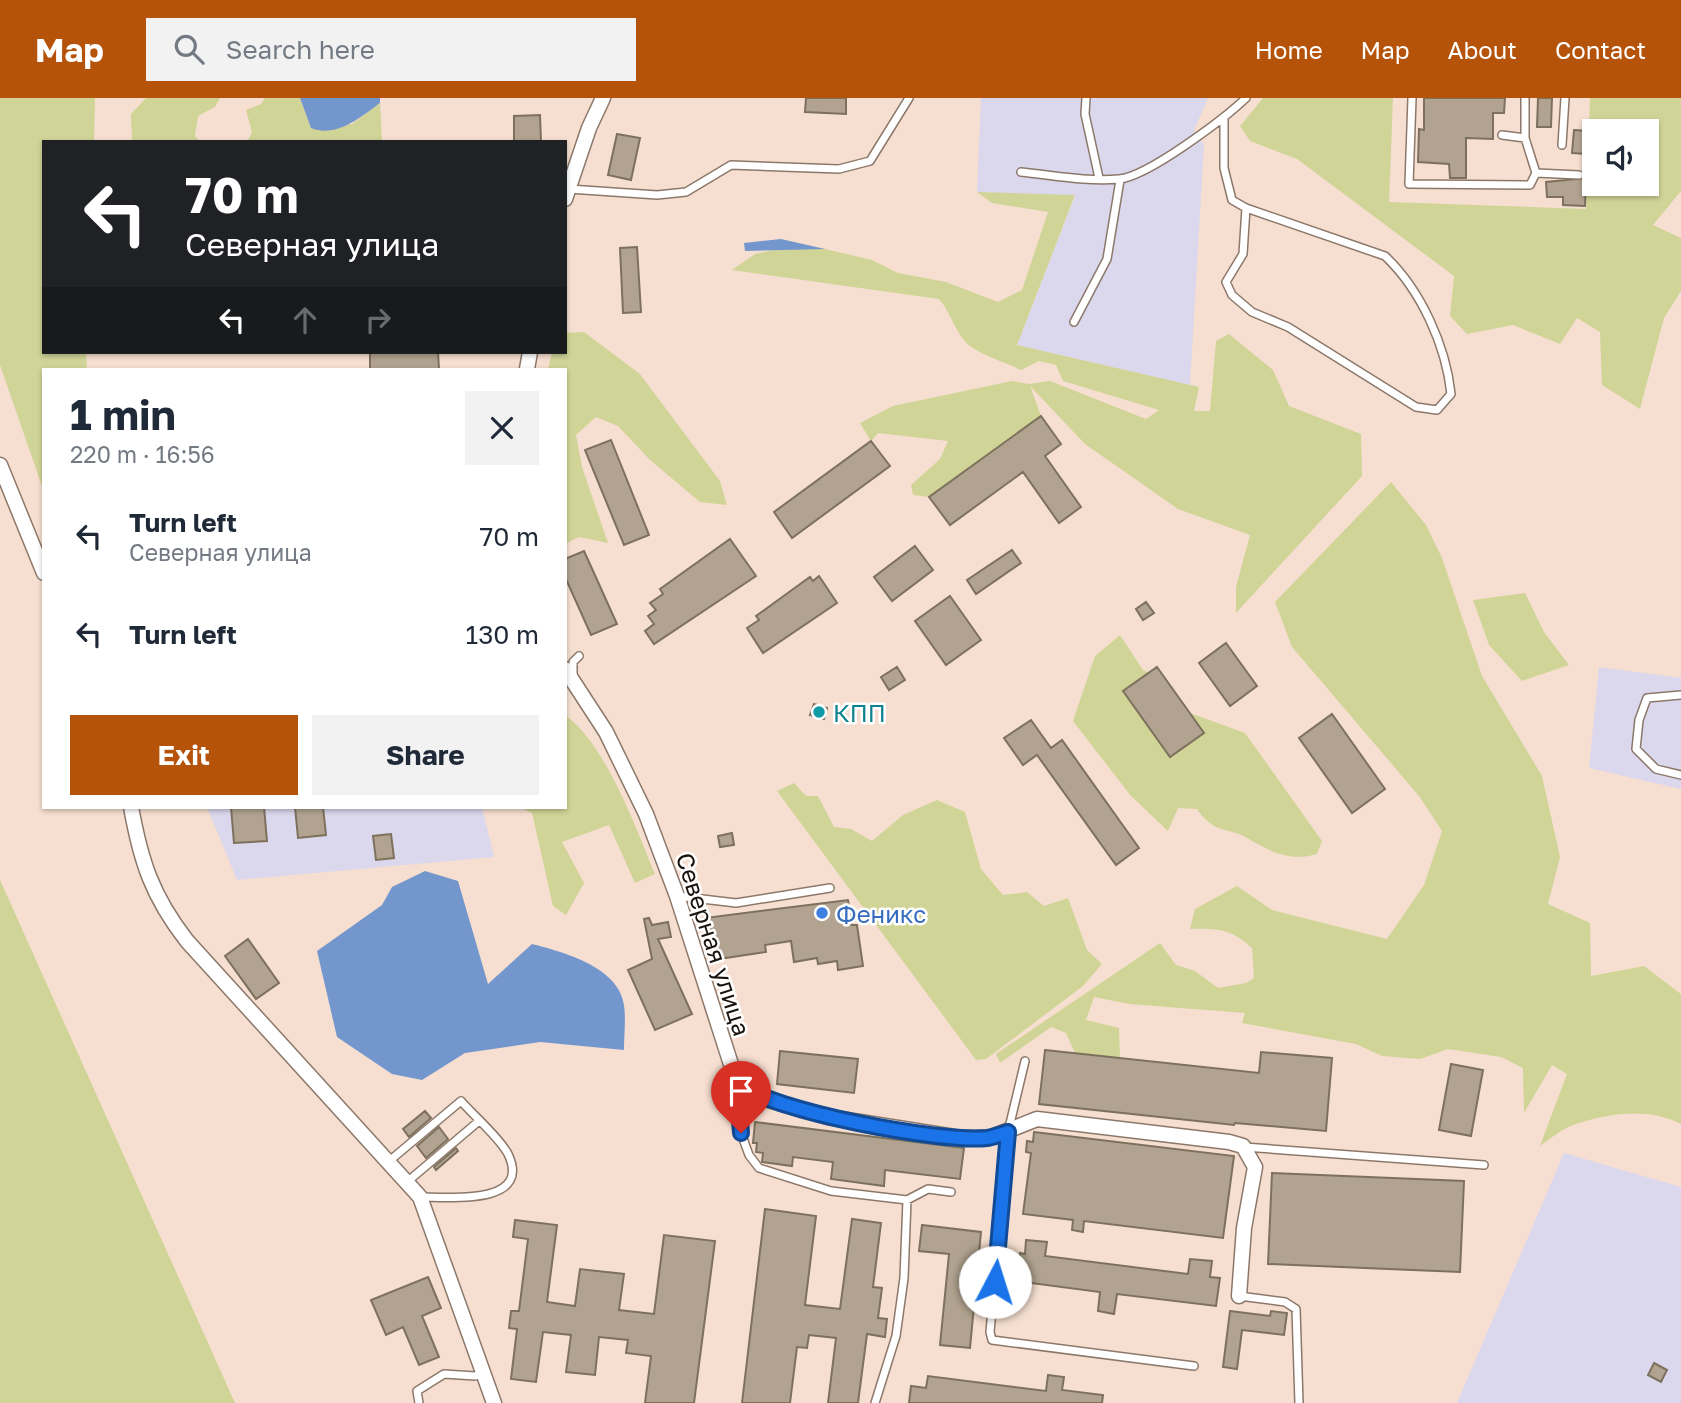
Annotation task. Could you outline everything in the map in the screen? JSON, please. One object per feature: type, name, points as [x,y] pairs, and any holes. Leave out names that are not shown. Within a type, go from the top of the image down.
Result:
[{"type":"street","points":[[567,194],[589,128],[603,98]]},
{"type":"street","points":[[0,465],[42,568]]},
{"type":"street","name":"Северная улица","points":[[569,673],[606,732],[646,814],[677,896],[737,1083]]},
{"type":"street","points":[[131,809],[140,855],[164,911],[187,941],[420,1197],[493,1403]]},
{"type":"street","points":[[737,1083],[751,1095],[828,1117],[961,1138],[989,1138],[1037,1119],[1229,1142],[1243,1146],[1255,1167],[1244,1228],[1239,1296]]},
{"type":"lane","points":[[567,194],[657,195],[686,192],[731,165],[839,169],[870,161],[909,98]]},
{"type":"lane","points":[[1086,98],[1085,114],[1099,178]]},
{"type":"lane","points":[[1021,172],[1121,180],[1139,172],[1224,119],[1246,98]]},
{"type":"lane","points":[[1412,98],[1409,184],[1530,186],[1536,173],[1525,138],[1525,98]]},
{"type":"lane","points":[[1562,145],[1565,98]]},
{"type":"lane","points":[[1224,119],[1227,188],[1232,200],[1246,208],[1385,256],[1398,268],[1442,348],[1451,394],[1445,405],[1437,410],[1416,407],[1288,327],[1252,312],[1231,295],[1226,282],[1243,254],[1246,208]]},
{"type":"lane","points":[[1502,135],[1525,138]]},
{"type":"lane","points":[[1536,173],[1579,176]]},
{"type":"lane","points":[[1074,322],[1107,259],[1121,180]]},
{"type":"lane","points":[[569,673],[579,656]]},
{"type":"lane","points":[[1681,695],[1647,698],[1639,720],[1636,750],[1656,769],[1681,775]]},
{"type":"lane","points":[[677,896],[736,904],[830,888]]},
{"type":"lane","points":[[1025,1061],[1008,1132],[990,1332],[992,1340],[1194,1366]]},
{"type":"lane","points":[[737,1083],[741,1133],[749,1155],[760,1168],[831,1191],[907,1200],[928,1189],[951,1192]]},
{"type":"lane","points":[[388,1162],[461,1101],[508,1154],[511,1169],[508,1183],[501,1191],[488,1196],[420,1197]]},
{"type":"lane","points":[[407,1182],[479,1122]]},
{"type":"lane","points":[[1243,1146],[1484,1165]]},
{"type":"lane","points":[[875,1403],[896,1336],[904,1278],[907,1200]]},
{"type":"lane","points":[[1239,1296],[1285,1302],[1296,1309],[1300,1403]]},
{"type":"lane","points":[[419,1403],[417,1391],[444,1374],[483,1374]]},
{"type":"shaded area","points":[[981,98],[1208,98],[1194,130],[1204,145],[1190,385],[1017,345],[1075,196],[977,192]]},
{"type":"shaded area","points":[[1599,667],[1681,678],[1681,789],[1589,768]]},
{"type":"shaded area","points":[[208,809],[482,809],[494,857],[237,880]]},
{"type":"shaded area","points":[[1564,1153],[1681,1187],[1681,1403],[1457,1403]]},
{"type":"green space","points":[[0,98],[95,98],[94,140],[42,140],[42,354],[86,354],[87,368],[42,368],[42,486],[0,365]]},
{"type":"green space","points":[[146,98],[220,98],[215,107],[198,116],[195,136],[199,140],[132,140],[131,114]]},
{"type":"green space","points":[[265,98],[300,98],[311,128],[352,124],[380,103],[382,140],[248,140],[252,132],[246,110],[261,104]]},
{"type":"green space","points":[[1263,98],[1393,98],[1389,202],[1586,209],[1586,196],[1659,196],[1659,119],[1589,119],[1590,98],[1681,98],[1681,191],[1653,225],[1681,238],[1681,291],[1664,318],[1640,409],[1602,385],[1600,332],[1577,318],[1560,344],[1513,325],[1467,334],[1450,316],[1454,276],[1297,159],[1250,141],[1240,126]]},
{"type":"green space","points":[[977,192],[1075,195],[1017,345],[1199,387],[1194,411],[1210,411],[1216,341],[1229,334],[1273,370],[1289,406],[1361,434],[1362,476],[1236,613],[1236,587],[1250,535],[1178,509],[1085,444],[1030,386],[1041,416],[929,497],[913,495],[911,485],[940,459],[948,441],[878,433],[871,441],[860,423],[893,406],[1012,381],[1029,384],[1050,381],[1146,419],[1159,410],[1063,381],[1056,365],[1039,361],[1021,370],[981,353],[965,341],[939,299],[732,270],[755,254],[778,249],[825,249],[872,260],[898,273],[946,282],[998,302],[1022,290],[1048,212],[992,203]]},
{"type":"green space","points":[[584,332],[640,374],[720,481],[727,505],[700,502],[650,460],[618,426],[596,417],[576,435],[582,467],[608,543],[579,537],[567,543],[567,368],[548,368],[552,354],[567,354],[567,333]]},
{"type":"green space","points":[[1391,482],[1426,525],[1442,558],[1482,676],[1542,776],[1560,857],[1548,904],[1590,923],[1591,976],[1644,966],[1681,994],[1681,1124],[1655,1115],[1600,1117],[1573,1125],[1540,1146],[1567,1074],[1552,1065],[1524,1113],[1523,1068],[1501,1057],[1448,1049],[1420,1059],[1382,1056],[1356,1044],[1242,1023],[1245,1013],[1129,1004],[1094,997],[1086,1020],[1119,1028],[1120,1058],[1075,1053],[1066,1033],[1051,1027],[1000,1063],[996,1054],[1160,943],[1176,965],[1195,971],[1218,988],[1246,983],[1254,978],[1252,948],[1245,942],[1223,931],[1190,929],[1195,909],[1237,886],[1272,910],[1387,939],[1424,885],[1442,831],[1419,796],[1292,647],[1275,602]]},
{"type":"green space","points":[[1525,593],[1544,632],[1569,665],[1522,681],[1489,645],[1473,600]]},
{"type":"green space","points":[[1120,635],[1143,670],[1150,673],[1123,692],[1170,757],[1204,733],[1190,713],[1245,733],[1322,841],[1317,854],[1298,857],[1273,852],[1241,835],[1215,827],[1197,809],[1178,808],[1168,831],[1131,796],[1073,721],[1095,656]]},
{"type":"green space","points":[[567,717],[580,728],[606,765],[629,811],[655,874],[635,883],[609,825],[562,842],[584,883],[566,915],[553,906],[532,813],[523,809],[567,809]]},
{"type":"green space","points":[[794,783],[806,796],[818,796],[834,827],[851,829],[872,841],[903,815],[937,800],[965,812],[981,869],[1003,895],[1027,892],[1044,906],[1068,898],[1087,950],[1102,964],[1083,986],[986,1059],[976,1060],[777,791]]},
{"type":"green space","points":[[0,880],[235,1403],[0,1403]]},
{"type":"water","points":[[300,98],[380,98],[380,103],[347,125],[320,130],[311,128]]},
{"type":"water","points":[[781,239],[825,249],[745,251],[744,243]]},
{"type":"water","points":[[425,871],[458,881],[488,984],[532,944],[573,957],[601,971],[620,992],[624,1005],[624,1050],[540,1042],[465,1053],[422,1080],[392,1074],[337,1037],[317,951],[382,905],[392,887]]},
{"type":"building","points":[[806,98],[846,98],[846,114],[805,112]]},
{"type":"building","points":[[1424,98],[1505,98],[1504,113],[1493,113],[1493,139],[1466,138],[1466,178],[1450,178],[1449,164],[1418,162],[1419,129],[1424,130]]},
{"type":"building","points":[[1538,98],[1552,98],[1551,127],[1537,127]]},
{"type":"building","points":[[540,115],[541,140],[514,140],[514,116]]},
{"type":"building","points":[[1574,130],[1582,131],[1582,154],[1572,153]]},
{"type":"building","points":[[617,134],[640,138],[631,180],[608,175]]},
{"type":"building","points":[[1582,178],[1585,206],[1563,205],[1563,197],[1547,197],[1546,182]]},
{"type":"building","points":[[637,247],[641,312],[623,313],[620,248]]},
{"type":"building","points":[[370,354],[438,354],[439,368],[370,368]]},
{"type":"building","points":[[1041,416],[1061,444],[1045,456],[1081,507],[1059,523],[1023,472],[950,525],[929,497]]},
{"type":"building","points":[[611,440],[649,535],[624,545],[585,450]]},
{"type":"building","points":[[871,441],[890,466],[792,538],[774,512]]},
{"type":"building","points":[[730,539],[756,576],[654,644],[645,631],[654,624],[648,616],[656,610],[650,603],[663,594],[660,589]]},
{"type":"building","points":[[915,546],[933,570],[892,601],[874,577]]},
{"type":"building","points":[[1012,550],[1021,563],[976,594],[967,580]]},
{"type":"building","points":[[584,551],[617,624],[591,635],[567,581],[567,558]]},
{"type":"building","points":[[819,576],[837,603],[763,653],[747,628],[759,620],[756,616],[796,587],[810,577],[813,581]]},
{"type":"building","points":[[950,596],[981,640],[946,665],[915,621]]},
{"type":"building","points":[[1146,602],[1154,613],[1143,620],[1136,609]]},
{"type":"building","points":[[1226,643],[1257,686],[1230,706],[1199,663]]},
{"type":"building","points":[[897,667],[905,680],[889,690],[881,677]]},
{"type":"building","points":[[1157,667],[1204,733],[1170,757],[1123,691]]},
{"type":"building","name":"КПП","points":[[814,704],[827,708],[824,719],[810,715]]},
{"type":"building","points":[[1332,714],[1385,789],[1352,813],[1299,738]]},
{"type":"building","points":[[1031,720],[1051,748],[1062,740],[1139,848],[1116,865],[1037,755],[1023,765],[1004,738]]},
{"type":"building","points":[[231,809],[264,809],[267,841],[234,843]]},
{"type":"building","points":[[295,809],[323,809],[326,835],[298,838]]},
{"type":"building","points":[[732,833],[734,845],[720,847],[718,836]]},
{"type":"building","points":[[391,834],[394,858],[376,860],[373,836]]},
{"type":"building","points":[[848,900],[852,925],[857,925],[863,966],[838,970],[837,961],[818,964],[817,958],[794,962],[791,941],[765,945],[766,952],[712,960],[705,918]]},
{"type":"building","points":[[649,918],[652,925],[668,922],[671,937],[658,939],[692,1014],[655,1030],[628,970],[652,959],[644,919]]},
{"type":"building","points":[[248,939],[279,983],[256,999],[225,956]]},
{"type":"building","points":[[1045,1050],[1259,1073],[1261,1052],[1332,1058],[1326,1131],[1234,1125],[1039,1104]]},
{"type":"building","points":[[780,1051],[858,1059],[854,1093],[777,1084]]},
{"type":"building","points":[[1451,1064],[1483,1070],[1471,1136],[1439,1130]]},
{"type":"building","points":[[425,1111],[431,1118],[409,1137],[403,1129]]},
{"type":"building","points":[[755,1122],[964,1148],[960,1179],[885,1170],[884,1186],[831,1179],[833,1162],[793,1157],[792,1166],[762,1162],[763,1153],[756,1152],[757,1143],[753,1143]]},
{"type":"building","points":[[439,1127],[448,1139],[426,1158],[417,1146]]},
{"type":"building","points":[[1034,1132],[1234,1156],[1223,1238],[1084,1221],[1083,1232],[1072,1230],[1073,1220],[1023,1214],[1031,1153],[1026,1152],[1027,1141],[1033,1142]]},
{"type":"building","points":[[456,1148],[458,1151],[436,1170],[434,1167]]},
{"type":"building","points":[[1272,1173],[1464,1181],[1460,1272],[1268,1264]]},
{"type":"building","points":[[765,1209],[816,1216],[805,1305],[840,1309],[852,1219],[881,1223],[873,1287],[882,1288],[878,1318],[887,1319],[885,1337],[867,1334],[858,1403],[828,1403],[836,1338],[809,1335],[807,1348],[797,1347],[790,1403],[742,1403]]},
{"type":"building","points":[[515,1220],[557,1225],[547,1302],[575,1306],[580,1269],[624,1274],[619,1310],[654,1314],[664,1235],[715,1241],[694,1403],[645,1403],[651,1356],[626,1353],[628,1340],[599,1337],[595,1375],[566,1372],[571,1335],[543,1332],[536,1382],[511,1379],[517,1329],[509,1328],[511,1311],[519,1311],[528,1239],[513,1237]]},
{"type":"building","points":[[922,1225],[981,1232],[970,1348],[940,1345],[949,1254],[919,1251]]},
{"type":"building","points":[[1026,1240],[1047,1242],[1045,1256],[1188,1274],[1190,1259],[1212,1261],[1210,1277],[1220,1278],[1216,1306],[1117,1294],[1114,1314],[1098,1311],[1100,1292],[1016,1281],[1020,1253],[1025,1254]]},
{"type":"building","points":[[428,1277],[441,1308],[422,1316],[439,1357],[419,1365],[403,1327],[386,1335],[371,1300]]},
{"type":"building","points":[[1230,1311],[1270,1316],[1271,1311],[1287,1313],[1284,1335],[1242,1330],[1237,1369],[1223,1367]]},
{"type":"building","points":[[1654,1363],[1667,1370],[1661,1382],[1648,1375]]},
{"type":"building","points":[[1048,1375],[1064,1377],[1062,1390],[1103,1395],[1102,1403],[909,1403],[911,1386],[926,1388],[928,1376],[1046,1391]]},
{"type":"place","name":"КПП","points":[[819,712]]},
{"type":"place","name":"Феникс","points":[[822,913]]},
{"type":"route","points":[[741,1133],[737,1083],[751,1095],[828,1117],[961,1138],[989,1138],[1008,1132],[995,1282]]}]
